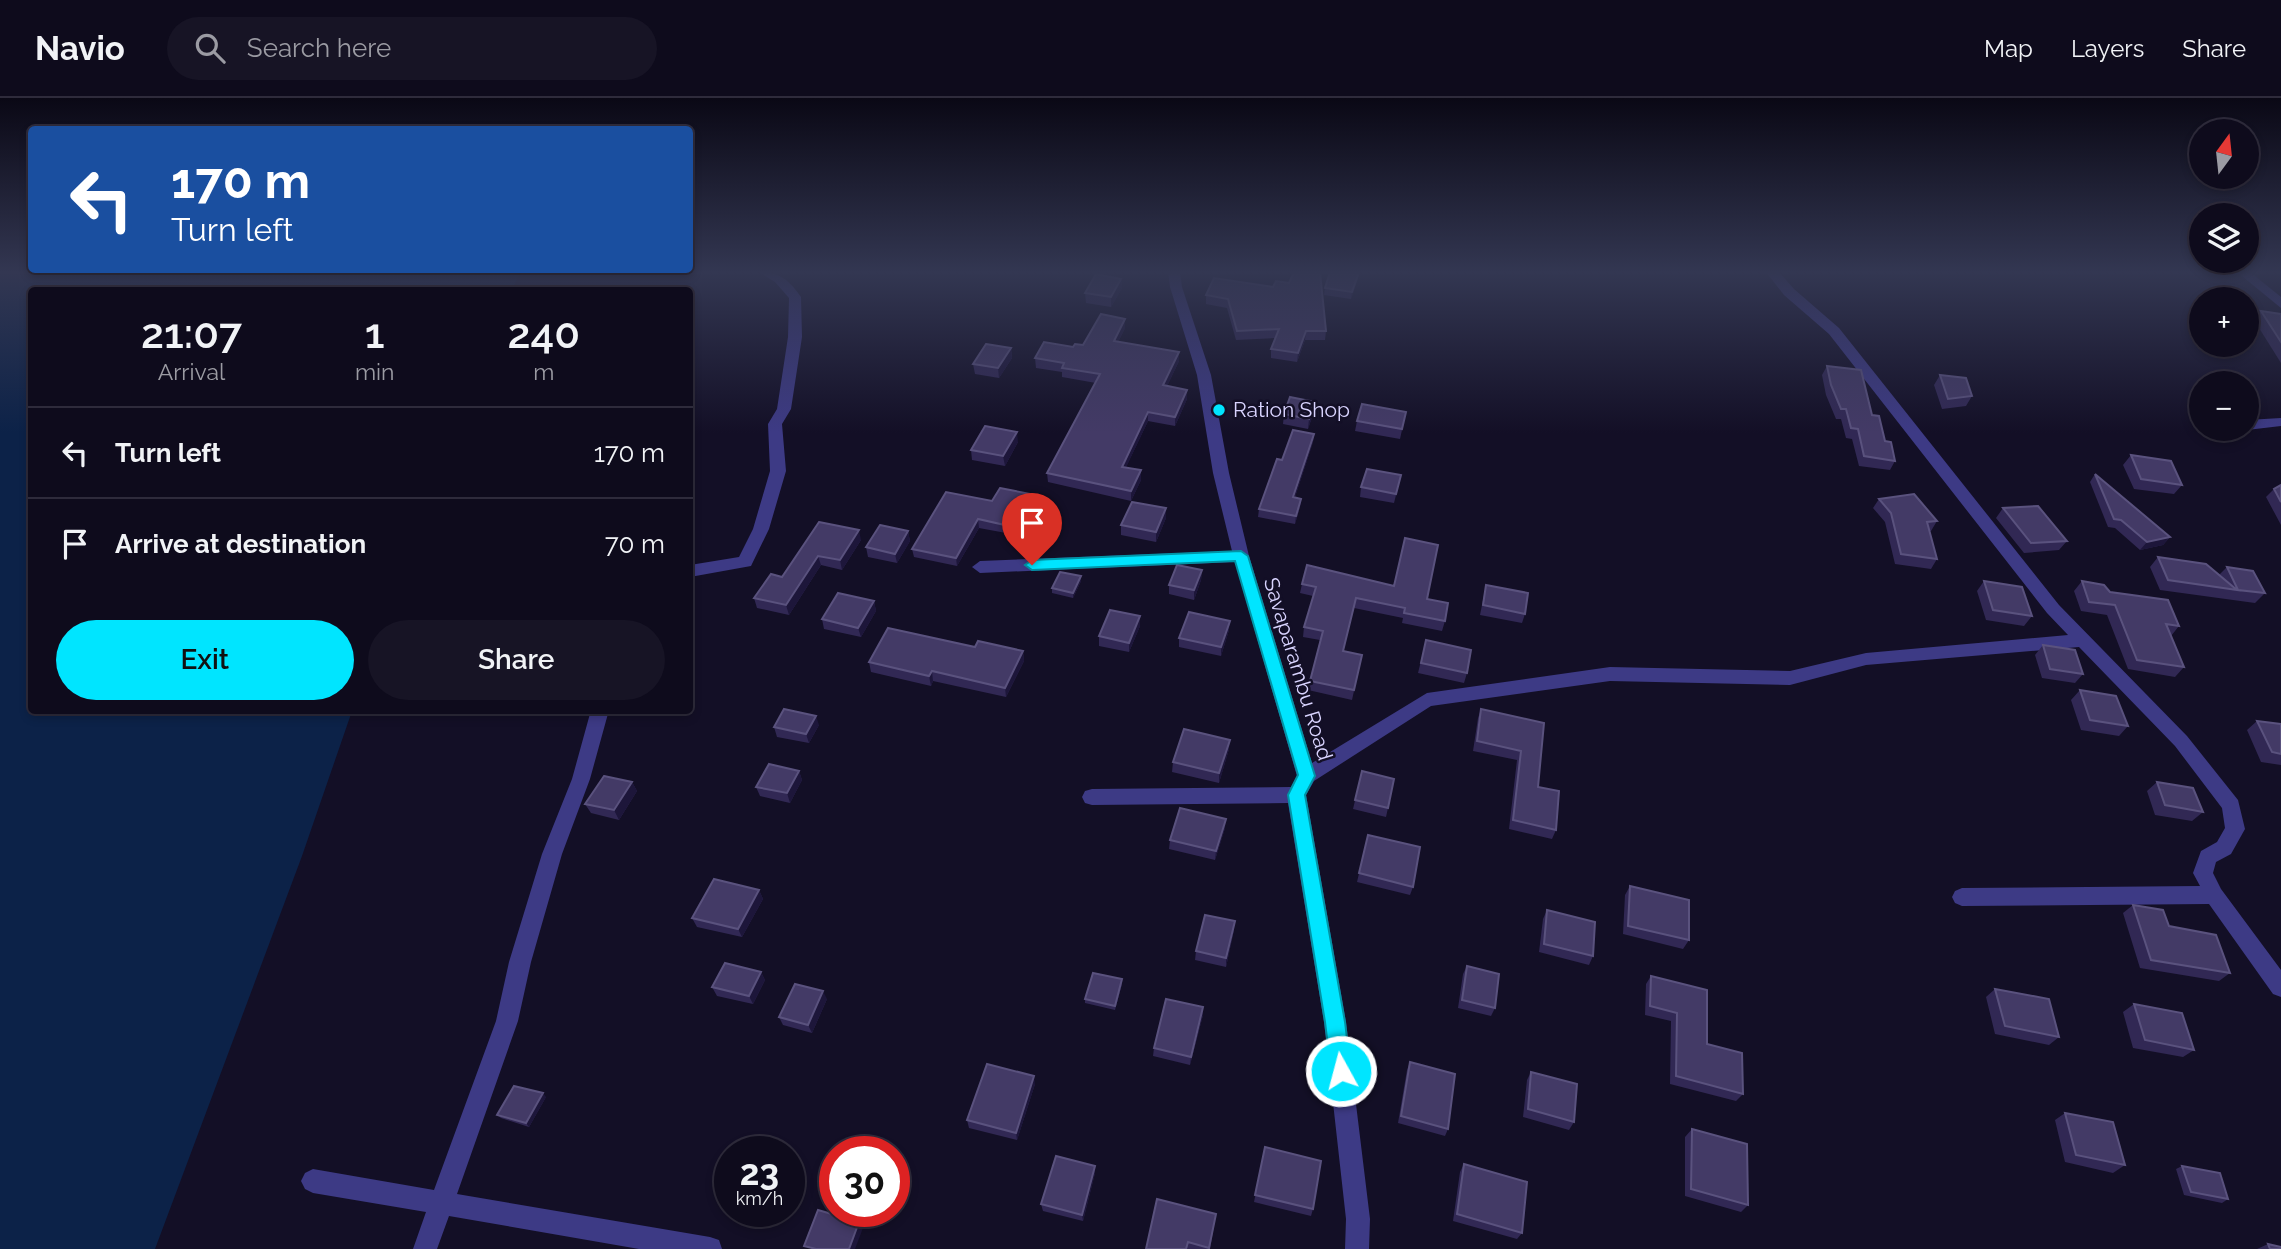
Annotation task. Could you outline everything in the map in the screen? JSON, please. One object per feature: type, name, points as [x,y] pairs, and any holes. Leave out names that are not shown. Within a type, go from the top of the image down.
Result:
[{"type":"street","points":[[693,571],[745,562],[761,529],[778,471],[775,424],[784,408],[795,326]]},
{"type":"street","name":"Savaparambu Road","points":[[1188,326],[1204,375],[1221,473],[1241,556],[1307,776],[1296,795]]},
{"type":"street","points":[[1827,326],[1878,384],[2053,609],[2181,741],[2231,806],[2235,829],[2224,848],[2208,857],[2203,873],[2214,895],[2281,987]]},
{"type":"street","points":[[2259,424],[2281,422]]},
{"type":"street","points":[[980,567],[1241,556]]},
{"type":"street","points":[[1307,776],[1427,700],[1610,674],[1790,678],[1866,659],[2083,640]]},
{"type":"street","points":[[425,1249],[507,1021],[520,962],[548,866],[581,779],[599,714]]},
{"type":"street","points":[[1092,797],[1296,795],[1335,1022],[1358,1219],[1357,1249]]},
{"type":"street","points":[[1962,897],[2214,895]]},
{"type":"street","points":[[313,1181],[688,1243],[710,1249]]},
{"type":"water","points":[[0,326],[28,326],[28,714],[351,714],[302,856],[155,1249],[0,1249]]},
{"type":"building","points":[[1094,326],[1122,326],[1114,341],[1179,352],[1163,385],[1187,390],[1175,417],[1148,412],[1122,467],[1141,470],[1131,491],[1047,473],[1100,374],[1062,368],[1064,363],[1035,358],[1044,342],[1073,347],[1075,344],[1083,345]]},
{"type":"building","points":[[1236,326],[1325,326],[1326,331],[1306,331],[1298,353],[1271,349],[1279,329],[1237,331]]},
{"type":"building","points":[[2270,326],[2281,326],[2281,342]]},
{"type":"building","points":[[986,344],[1011,348],[998,368],[973,364]]},
{"type":"building","points":[[1827,366],[1861,370],[1872,415],[1879,416],[1885,441],[1891,442],[1895,461],[1864,456],[1858,429],[1851,428],[1846,409],[1841,409]]},
{"type":"building","points":[[1940,375],[1966,378],[1972,396],[1948,399]]},
{"type":"building","points":[[1290,397],[1315,402],[1309,419],[1284,414]]},
{"type":"building","points":[[1362,404],[1406,412],[1402,429],[1357,421]]},
{"type":"building","points":[[985,426],[1017,432],[1003,456],[971,450]]},
{"type":"building","points":[[1293,430],[1314,434],[1293,497],[1301,499],[1296,516],[1259,509],[1277,459],[1282,460]]},
{"type":"building","points":[[2131,455],[2171,461],[2182,485],[2141,479]]},
{"type":"building","points":[[1367,469],[1401,475],[1396,494],[1361,487]]},
{"type":"building","points":[[2095,474],[2170,537],[2147,542],[2121,520],[2114,519]]},
{"type":"building","points":[[2281,485],[2281,502],[2274,489]]},
{"type":"building","points":[[1000,488],[1035,495],[1025,512],[1013,510],[1005,525],[978,519],[956,558],[912,549],[946,492],[992,501]]},
{"type":"building","points":[[1914,494],[1937,521],[1927,522],[1937,559],[1901,554],[1891,513],[1879,499]]},
{"type":"building","points":[[1132,502],[1166,508],[1156,532],[1121,525]]},
{"type":"building","points":[[2038,506],[2067,541],[2031,543],[2003,508]]},
{"type":"building","points":[[819,522],[859,530],[840,560],[818,556],[786,605],[754,598],[771,574],[782,577]]},
{"type":"building","points":[[880,525],[908,531],[895,554],[866,547]]},
{"type":"building","points":[[1405,538],[1438,545],[1427,599],[1448,603],[1445,621],[1404,613],[1405,608],[1356,598],[1343,651],[1362,655],[1354,690],[1310,681],[1323,631],[1304,627],[1316,587],[1302,584],[1307,565],[1394,586]]},
{"type":"building","points":[[2158,557],[2206,564],[2237,590],[2168,580]]},
{"type":"building","points":[[1177,565],[1202,570],[1194,590],[1169,585]]},
{"type":"building","points":[[2227,567],[2253,571],[2265,593],[2238,590]]},
{"type":"building","points":[[1060,572],[1081,576],[1073,593],[1052,588]]},
{"type":"building","points":[[1984,581],[2022,587],[2032,616],[1993,610]]},
{"type":"building","points":[[2082,581],[2104,585],[2110,592],[2168,600],[2179,626],[2166,624],[2184,667],[2137,660],[2115,605],[2089,602]]},
{"type":"building","points":[[1486,585],[1528,593],[1525,614],[1483,605]]},
{"type":"building","points":[[838,593],[874,601],[858,628],[822,619]]},
{"type":"building","points":[[1110,610],[1140,616],[1129,643],[1099,636]]},
{"type":"building","points":[[1189,612],[1230,621],[1221,647],[1179,638]]},
{"type":"building","points":[[888,628],[975,647],[978,641],[1023,651],[1005,688],[932,671],[929,676],[869,662]]},
{"type":"building","points":[[1426,640],[1471,650],[1467,673],[1421,663]]},
{"type":"building","points":[[2043,645],[2075,650],[2083,674],[2050,669]]},
{"type":"building","points":[[2080,690],[2116,696],[2128,726],[2090,720]]},
{"type":"building","points":[[784,709],[816,716],[806,734],[774,727]]},
{"type":"building","points":[[1481,709],[1544,723],[1538,787],[1559,791],[1556,830],[1513,820],[1521,751],[1477,741]]},
{"type":"building","points":[[2257,721],[2281,724],[2281,754],[2272,752]]},
{"type":"building","points":[[1184,729],[1230,740],[1219,773],[1173,762]]},
{"type":"building","points":[[769,764],[799,771],[787,793],[756,787]]},
{"type":"building","points":[[1362,771],[1394,779],[1388,808],[1355,800]]},
{"type":"building","points":[[604,776],[632,782],[614,810],[585,804]]},
{"type":"building","points":[[2157,782],[2193,788],[2203,812],[2165,805]]},
{"type":"building","points":[[1180,808],[1226,819],[1216,851],[1170,840]]},
{"type":"building","points":[[1368,835],[1420,847],[1413,887],[1359,873]]},
{"type":"building","points":[[714,879],[759,890],[738,929],[692,918]]},
{"type":"building","points":[[1630,886],[1689,900],[1689,940],[1628,926]]},
{"type":"building","points":[[2133,905],[2163,910],[2169,926],[2216,935],[2230,973],[2151,960]]},
{"type":"building","points":[[1547,910],[1595,922],[1593,956],[1544,944]]},
{"type":"building","points":[[1205,915],[1235,921],[1226,958],[1196,951]]},
{"type":"building","points":[[725,963],[761,972],[749,996],[712,987]]},
{"type":"building","points":[[1467,966],[1499,974],[1495,1008],[1462,1000]]},
{"type":"building","points":[[1093,973],[1122,979],[1115,1006],[1085,999]]},
{"type":"building","points":[[1651,976],[1707,990],[1707,1044],[1742,1053],[1743,1094],[1676,1076],[1677,1013],[1650,1006]]},
{"type":"building","points":[[795,984],[823,991],[808,1025],[779,1017]]},
{"type":"building","points":[[1995,989],[2049,999],[2059,1037],[2005,1026]]},
{"type":"building","points":[[1166,999],[1203,1007],[1191,1057],[1154,1048]]},
{"type":"building","points":[[2134,1004],[2182,1013],[2194,1050],[2145,1040]]},
{"type":"building","points":[[1410,1062],[1455,1074],[1448,1129],[1401,1116]]},
{"type":"building","points":[[987,1064],[1034,1076],[1016,1133],[967,1120]]},
{"type":"building","points":[[1531,1072],[1577,1084],[1574,1122],[1528,1109]]},
{"type":"building","points":[[514,1086],[543,1093],[526,1123],[497,1115]]},
{"type":"building","points":[[2065,1113],[2113,1122],[2125,1165],[2076,1155]]},
{"type":"building","points":[[1692,1129],[1747,1144],[1748,1205],[1691,1189]]},
{"type":"building","points":[[1265,1147],[1321,1161],[1313,1209],[1255,1195]]},
{"type":"building","points":[[1056,1156],[1095,1166],[1082,1215],[1041,1204]]},
{"type":"building","points":[[1464,1164],[1527,1182],[1522,1233],[1457,1214]]},
{"type":"building","points":[[2182,1166],[2220,1173],[2228,1199],[2191,1192]]},
{"type":"building","points":[[1157,1199],[1216,1214],[1209,1248],[1188,1242],[1186,1249],[1146,1249]]},
{"type":"building","points":[[818,1210],[819,1227],[857,1227],[849,1249],[816,1249],[804,1246]]},
{"type":"building","points":[[2268,1244],[2281,1247],[2281,1249],[2270,1249]]},
{"type":"place","name":"Ration Shop","points":[[1219,410]]},
{"type":"route","points":[[1032,565],[1241,556],[1307,776],[1296,795],[1341,1071]]}]
